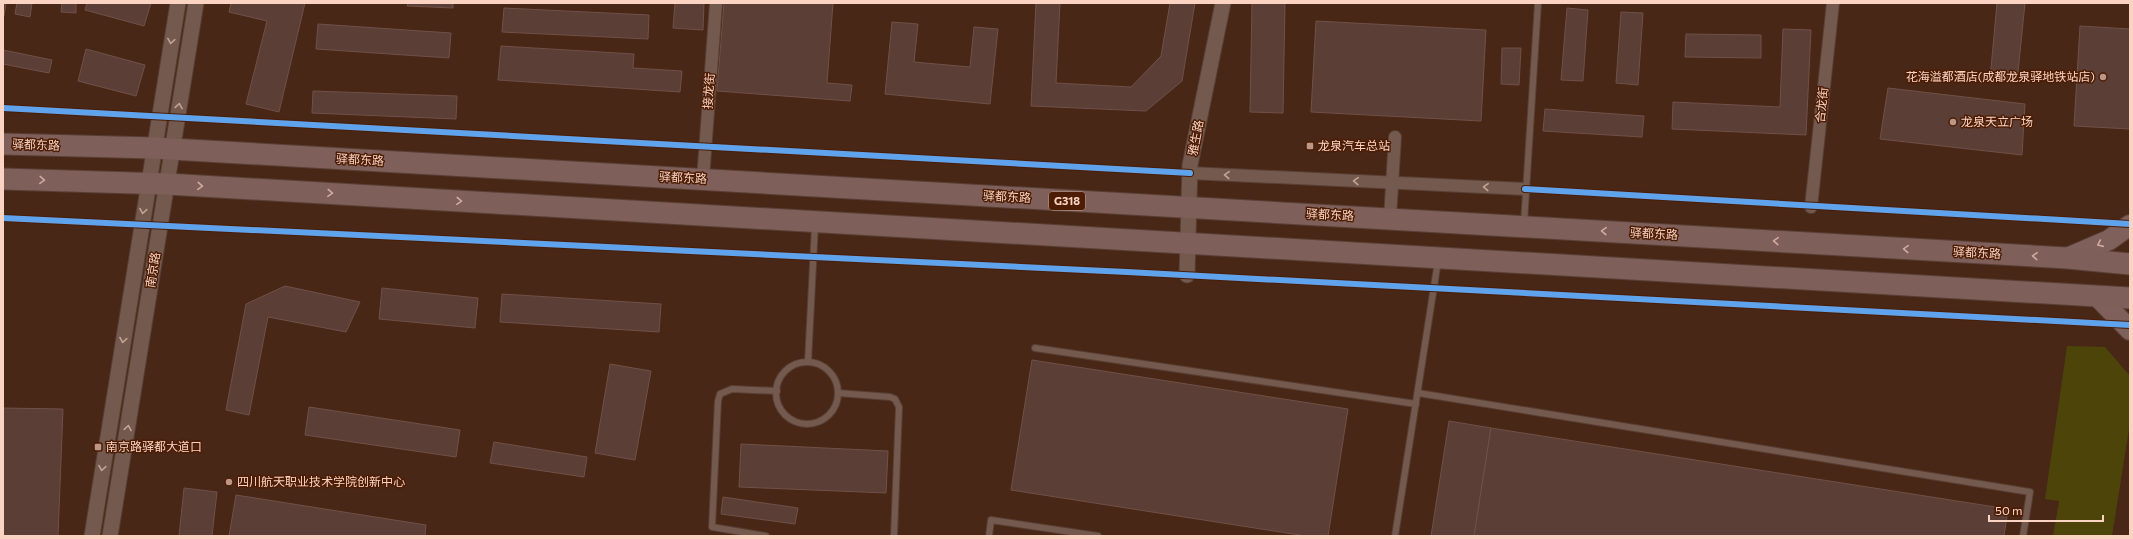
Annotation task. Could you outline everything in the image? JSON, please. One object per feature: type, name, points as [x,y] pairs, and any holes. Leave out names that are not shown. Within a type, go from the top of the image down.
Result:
[{"type":"highway","name":"驿都东路","points":[[3,144],[163,148],[1188,208],[1390,218],[2067,258],[2130,264]]},
{"type":"highway","points":[[3,179],[157,184],[2130,298]]},
{"type":"main road","points":[[2067,258],[2109,240],[2130,225]]},
{"type":"main road","points":[[2097,296],[2130,330]]},
{"type":"street","points":[[163,148],[178,3]]},
{"type":"street","name":"南京路","points":[[110,536],[157,184],[163,148],[196,3]]},
{"type":"street","name":"接龙街","points":[[703,179],[716,3]]},
{"type":"street","name":"雅生路","points":[[1187,276],[1190,173],[1223,3]]},
{"type":"street","name":"合龙街","points":[[1811,207],[1833,3]]},
{"type":"street","points":[[1390,218],[1391,182],[1395,137]]},
{"type":"street","points":[[1190,173],[1525,189]]},
{"type":"street","points":[[92,536],[157,184]]},
{"type":"lane","points":[[1523,227],[1538,3]]},
{"type":"lane","points":[[808,362],[815,221]]},
{"type":"lane","points":[[1395,536],[1439,259]]},
{"type":"lane","points":[[1035,348],[1416,404]]},
{"type":"lane","points":[[808,362],[824,367],[832,373],[838,393],[836,403],[827,416],[814,423],[794,421],[786,415],[780,407],[776,390],[780,378],[786,370],[794,365],[808,362]]},
{"type":"lane","points":[[766,536],[712,527],[718,401],[720,394],[725,390],[776,390]]},
{"type":"lane","points":[[838,393],[890,397],[895,399],[900,407],[894,536]]},
{"type":"lane","points":[[1418,393],[2030,492],[2023,536]]},
{"type":"lane","points":[[989,536],[991,520],[1098,536]]},
{"type":"shaded area","points":[[2067,346],[2105,347],[2130,376],[2130,423],[2112,536],[2053,536],[2059,501],[2045,499]]},
{"type":"building","points":[[3,3],[6,3],[4,16],[3,16]]},
{"type":"building","points":[[17,3],[32,3],[30,17],[15,14]]},
{"type":"building","points":[[62,3],[76,3],[76,13],[61,12]]},
{"type":"building","points":[[87,3],[151,3],[144,26],[85,10]]},
{"type":"building","points":[[231,3],[305,3],[279,112],[246,104],[267,21],[229,12]]},
{"type":"building","points":[[408,3],[453,3],[453,8],[407,6]]},
{"type":"building","points":[[675,3],[704,3],[703,30],[673,28]]},
{"type":"building","points":[[724,3],[833,3],[827,83],[852,85],[850,101],[717,91]]},
{"type":"building","points":[[1036,3],[1060,3],[1056,83],[1131,87],[1161,56],[1170,3],[1195,3],[1182,81],[1146,111],[1031,106]]},
{"type":"building","points":[[1252,3],[1285,3],[1283,113],[1250,112]]},
{"type":"building","points":[[1997,3],[2025,3],[2017,82],[1990,79]]},
{"type":"building","points":[[504,8],[649,15],[648,39],[502,32]]},
{"type":"building","points":[[1567,8],[1588,10],[1583,81],[1561,80]]},
{"type":"building","points":[[1621,12],[1643,13],[1638,85],[1616,83]]},
{"type":"building","points":[[1316,21],[1486,30],[1481,121],[1311,112]]},
{"type":"building","points":[[892,22],[918,24],[914,62],[970,67],[974,27],[998,29],[990,104],[885,94]]},
{"type":"building","points":[[318,24],[451,33],[449,58],[316,49]]},
{"type":"building","name":"花海溢都酒店(成都龙泉驿地铁站店)","points":[[2080,26],[2130,29],[2130,129],[2074,126]]},
{"type":"building","points":[[1783,29],[1811,30],[1806,135],[1672,129],[1673,102],[1780,107]]},
{"type":"building","points":[[1686,34],[1761,35],[1761,58],[1685,57]]},
{"type":"building","points":[[501,46],[634,54],[633,68],[682,71],[680,92],[498,80]]},
{"type":"building","points":[[1502,48],[1521,48],[1519,85],[1501,84]]},
{"type":"building","points":[[86,49],[145,65],[136,96],[78,81]]},
{"type":"building","points":[[3,50],[52,60],[49,73],[3,64]]},
{"type":"building","name":"龙泉天立广场","points":[[1888,88],[2025,104],[2022,155],[1880,139]]},
{"type":"building","points":[[313,91],[457,96],[456,119],[312,113]]},
{"type":"building","points":[[1545,109],[1644,116],[1642,137],[1543,131]]},
{"type":"building","points":[[285,286],[360,302],[346,332],[268,317],[249,415],[226,410],[246,304]]},
{"type":"building","points":[[382,288],[478,298],[475,328],[379,319]]},
{"type":"building","points":[[502,294],[661,304],[659,332],[500,322]]},
{"type":"building","points":[[1032,360],[1348,409],[1328,536],[1306,536],[1011,490]]},
{"type":"building","points":[[610,364],[651,371],[635,460],[595,453]]},
{"type":"building","points":[[309,407],[460,430],[456,457],[305,435]]},
{"type":"building","points":[[3,408],[63,409],[58,536],[3,536]]},
{"type":"building","points":[[1449,421],[1491,428],[1474,536],[1431,536]]},
{"type":"building","points":[[1491,428],[2008,509],[2004,536],[1474,536]]},
{"type":"building","points":[[494,442],[587,457],[584,477],[490,463]]},
{"type":"building","points":[[741,444],[888,451],[886,493],[739,487]]},
{"type":"building","points":[[184,488],[217,492],[212,536],[179,536]]},
{"type":"building","points":[[236,495],[426,525],[425,536],[229,536]]},
{"type":"building","points":[[723,497],[798,508],[795,524],[721,514]]},
{"type":"cycle path","points":[[3,108],[1190,173]]},
{"type":"cycle path","points":[[1525,189],[2130,224]]},
{"type":"cycle path","points":[[3,218],[1127,272],[2130,325]]},
{"type":"place","name":"花海溢都酒店(成都龙泉驿地铁站店)","points":[[2103,77]]},
{"type":"place","name":"龙泉天立广场","points":[[1953,122]]},
{"type":"place","name":"龙泉汽车总站","points":[[1310,146]]},
{"type":"place","name":"南京路驿都大道口","points":[[98,447]]},
{"type":"place","name":"四川航天职业技术学院创新中心","points":[[229,482]]}]
